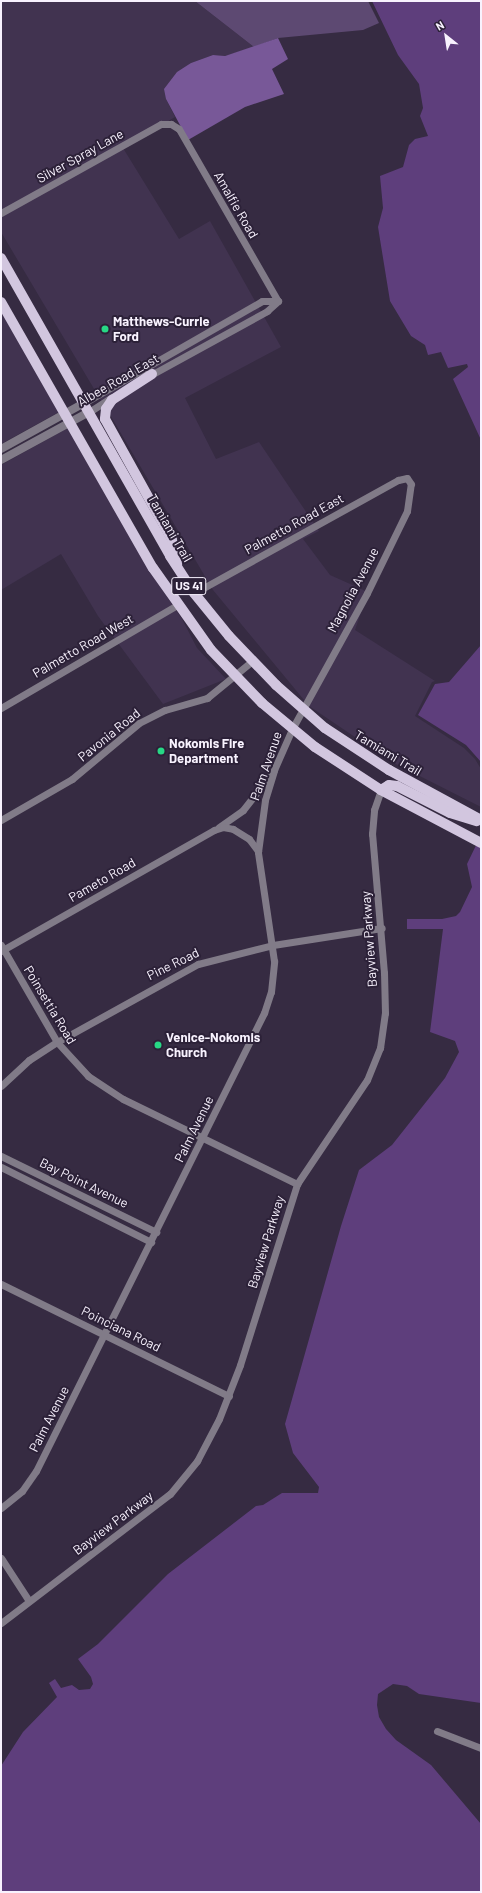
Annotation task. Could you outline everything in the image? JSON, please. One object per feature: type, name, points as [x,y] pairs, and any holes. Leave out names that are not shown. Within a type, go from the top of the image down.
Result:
[{"type":"main road","name":"Tamiami Trail","points":[[1,258],[179,570],[194,593],[252,661],[302,710],[368,758],[481,821]]},
{"type":"main road","name":"US 41","points":[[1,302],[149,562],[177,605],[236,677],[292,729],[336,762],[381,790],[478,842]]},
{"type":"main road","points":[[152,374],[112,400],[106,409],[105,419],[172,540],[179,570]]},
{"type":"main road","points":[[381,790],[389,785],[397,786],[450,813],[481,821]]},
{"type":"street","name":"Silver Spray Lane","points":[[1,213],[160,124],[171,124]]},
{"type":"street","name":"Amalfie Road","points":[[171,124],[179,129],[278,301]]},
{"type":"street","name":"Albee Road East","points":[[67,418],[262,301],[278,301]]},
{"type":"street","name":"Albee Road East","points":[[86,407],[152,374],[267,311],[278,301]]},
{"type":"street","points":[[1,449],[67,418]]},
{"type":"street","points":[[1,460],[67,418]]},
{"type":"street","name":"Palmetto Road East","points":[[194,593],[398,480],[407,478]]},
{"type":"street","name":"Magnolia Avenue","points":[[292,729],[367,593],[407,512],[412,487],[407,478]]},
{"type":"street","name":"Palmetto Road West","points":[[1,708],[177,605]]},
{"type":"street","name":"Pavonia Road","points":[[1,820],[72,779],[139,723],[165,710],[207,698],[236,677],[252,661]]},
{"type":"street","name":"Palm Avenue","points":[[1,1508],[22,1491],[31,1480],[203,1139],[264,1013],[273,980],[273,946],[258,852],[263,808],[274,770],[292,729]]},
{"type":"street","name":"Pameto Road","points":[[2,948],[214,830],[243,810],[274,770]]},
{"type":"street","name":"Bayview Parkway","points":[[1,1623],[159,1504],[178,1485],[203,1451],[229,1396],[296,1184],[367,1080],[377,1059],[386,1013],[382,928],[372,834],[374,810],[381,790]]},
{"type":"street","name":"Pameto Road","points":[[214,830],[222,827],[233,829],[249,839],[258,852]]},
{"type":"street","name":"Pine Road","points":[[1,1086],[29,1060],[56,1042],[198,964],[273,946],[382,928]]},
{"type":"street","name":"Poinsettia Road","points":[[2,948],[56,1042],[72,1062],[102,1087],[203,1139],[296,1184]]},
{"type":"street","name":"Bay Point Avenue","points":[[1,1156],[156,1232]]},
{"type":"street","name":"Bay Point Avenue","points":[[1,1167],[151,1242]]},
{"type":"street","name":"Poinciana Road","points":[[1,1284],[229,1396]]},
{"type":"street","points":[[1,1558],[29,1601]]},
{"type":"street","points":[[436,1731],[481,1748]]},
{"type":"shaded area","points":[[1,1],[195,1],[254,47],[225,56],[213,55],[191,63],[166,99],[175,117],[123,148],[179,239],[210,221],[281,347],[185,398],[216,459],[259,442],[319,531],[303,539],[330,575],[368,592],[355,630],[435,681],[432,682],[415,716],[464,748],[475,759],[481,769],[481,807],[392,762],[309,706],[213,590],[109,413],[115,403],[157,375],[152,369],[103,404],[1,232]]},
{"type":"shaded area","points":[[195,1],[368,1],[379,23],[363,30],[278,38],[254,47]]},
{"type":"shaded area","points":[[372,1],[481,1],[481,440],[453,379],[468,367],[467,364],[448,368],[441,352],[428,355],[425,345],[411,336],[390,301],[378,227],[383,208],[380,176],[403,167],[409,145],[415,139],[428,136],[420,116],[423,108],[419,84],[398,55]]},
{"type":"shaded area","points":[[278,38],[288,59],[272,69],[284,94],[245,107],[188,140],[166,99],[164,89],[177,72],[191,63],[213,55],[225,56]]},
{"type":"shaded area","points":[[1,311],[59,412],[1,444]]},
{"type":"shaded area","points":[[68,428],[149,570],[182,619],[197,648],[226,679],[163,704],[98,616],[61,554],[1,590],[1,465]]},
{"type":"shaded area","points":[[481,645],[481,762],[466,745],[418,715],[435,684],[449,682]]},
{"type":"shaded area","points":[[481,835],[481,1703],[419,1694],[407,1686],[393,1684],[378,1694],[377,1705],[379,1717],[386,1729],[396,1740],[431,1765],[481,1824],[481,1892],[1,1892],[1,1766],[23,1732],[57,1697],[49,1683],[55,1679],[61,1688],[72,1685],[79,1690],[90,1689],[93,1684],[91,1677],[78,1659],[98,1644],[168,1574],[256,1506],[263,1505],[282,1493],[318,1493],[319,1487],[293,1453],[285,1424],[341,1226],[359,1170],[392,1145],[445,1078],[459,1052],[455,1041],[430,1032],[443,929],[407,929],[407,919],[442,919],[456,916],[460,912],[472,887],[467,864]]},
{"type":"place","name":"Matthews-Currie Ford","points":[[105,329]]},
{"type":"place","name":"Nokomis Fire Department","points":[[161,751]]},
{"type":"place","name":"Venice-Nokomis Church","points":[[158,1045]]}]
